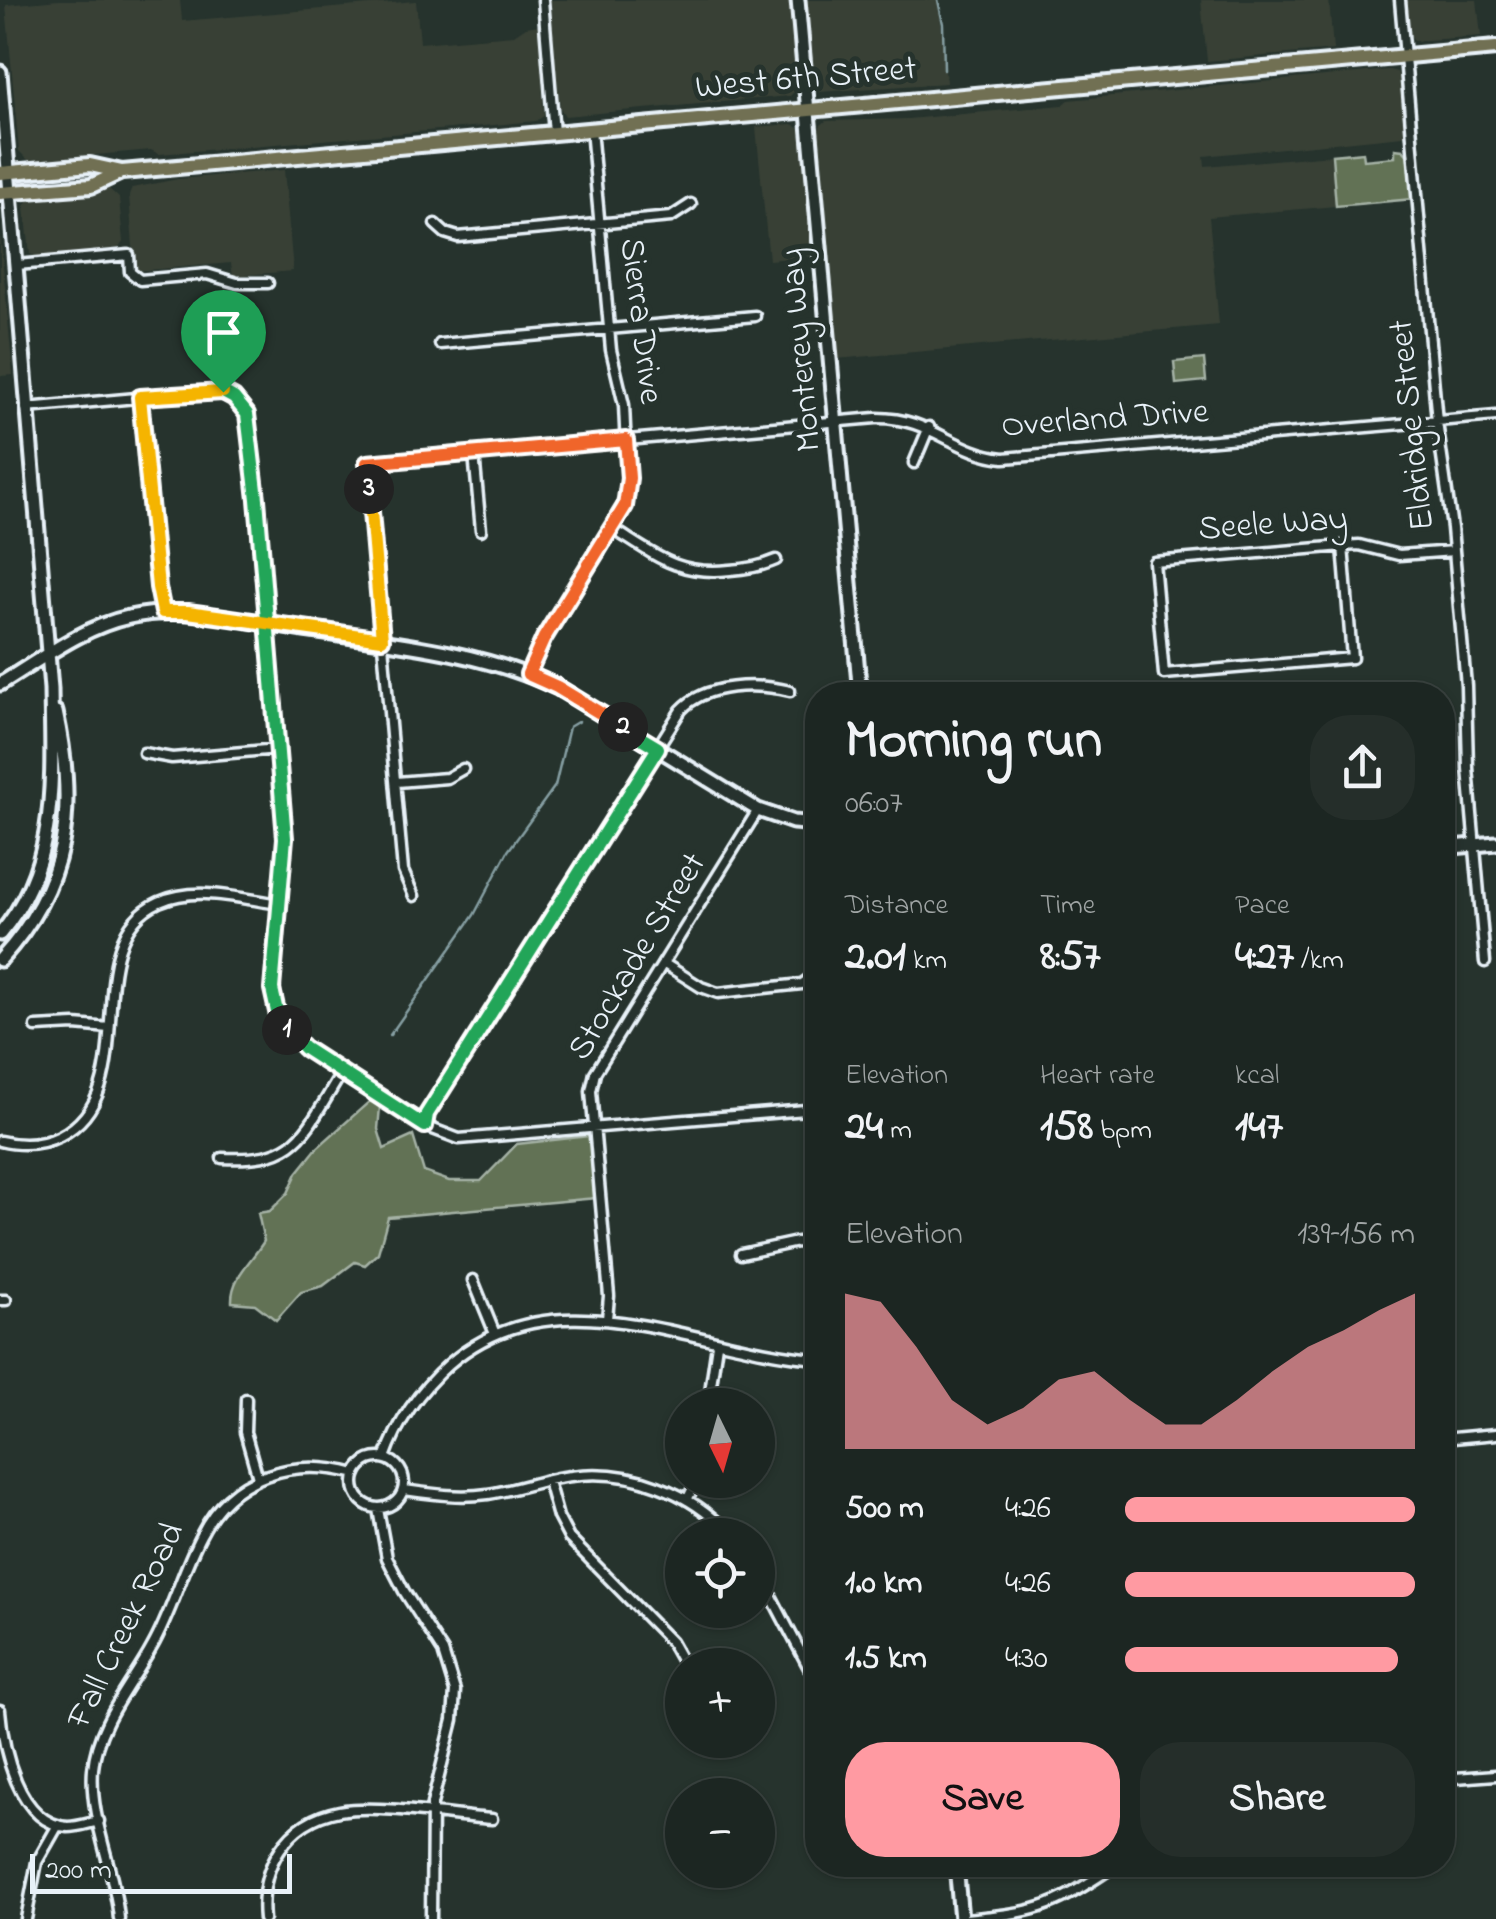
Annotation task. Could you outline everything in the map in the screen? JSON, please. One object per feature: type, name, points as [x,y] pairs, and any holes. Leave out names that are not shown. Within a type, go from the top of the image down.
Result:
[{"type":"main road","name":"West 6th Street","points":[[4,172],[90,166],[122,172],[1496,48]]},
{"type":"main road","name":"West 6th Street","points":[[5,193],[91,186],[122,172]]},
{"type":"street","points":[[543,0],[554,132]]},
{"type":"street","name":"Monterey Way","points":[[798,0],[859,682]]},
{"type":"street","name":"Eldridge Street","points":[[1400,0],[1438,422],[1454,551],[1486,962]]},
{"type":"street","points":[[0,72],[5,193],[17,265],[51,688],[52,785],[44,847],[25,897],[0,934]]},
{"type":"street","name":"Sierra Drive","points":[[528,674],[544,638],[613,529],[628,492],[624,406],[609,329],[592,129]]},
{"type":"street","points":[[435,224],[445,234],[458,237],[671,218],[692,204]]},
{"type":"street","points":[[17,265],[129,255],[130,272],[140,280],[207,274],[237,284],[268,283]]},
{"type":"street","points":[[440,344],[755,316]]},
{"type":"street","points":[[26,408],[214,391],[234,398],[250,423],[285,838],[272,976],[278,1016],[294,1039],[341,1074],[446,1136],[473,1139],[805,1110]]},
{"type":"street","points":[[140,397],[163,612]]},
{"type":"street","name":"Overland Drive","points":[[382,639],[367,463],[890,418],[929,428],[972,451],[1004,458],[1496,416]]},
{"type":"street","points":[[914,462],[929,428]]},
{"type":"street","points":[[474,454],[482,530]]},
{"type":"street","points":[[613,529],[672,566],[686,570],[709,573],[759,567],[776,560]]},
{"type":"street","name":"Seele Way","points":[[1343,546],[1352,658],[1164,674],[1154,562],[1343,546],[1359,545],[1399,556],[1454,551]]},
{"type":"street","points":[[0,684],[104,624],[163,612],[188,612],[382,639],[468,655],[528,674],[557,687],[758,810],[805,823]]},
{"type":"street","points":[[382,639],[403,871],[414,896]]},
{"type":"street","points":[[425,1126],[427,1114],[682,710],[704,694],[769,686],[790,691]]},
{"type":"street","points":[[0,960],[38,910],[64,839],[67,769],[51,688]]},
{"type":"street","points":[[144,754],[172,758],[278,749]]},
{"type":"street","points":[[397,782],[447,778],[462,769]]},
{"type":"street","name":"Stockade Street","points":[[607,1318],[609,1296],[591,1091],[594,1073],[758,810]]},
{"type":"street","points":[[1455,846],[1496,843]]},
{"type":"street","points":[[0,1142],[26,1145],[48,1141],[68,1132],[86,1116],[101,1086],[118,953],[145,910],[162,900],[192,894],[280,904]]},
{"type":"street","points":[[663,963],[718,993],[805,982]]},
{"type":"street","points":[[36,1027],[109,1028]]},
{"type":"street","points":[[222,1158],[266,1158],[292,1147],[341,1074]]},
{"type":"street","points":[[740,1254],[805,1243]]},
{"type":"street","points":[[474,1280],[495,1334]]},
{"type":"street","points":[[385,1458],[398,1425],[428,1382],[465,1350],[495,1334],[542,1320],[607,1318],[718,1344],[805,1358]]},
{"type":"street","points":[[711,1388],[718,1344]]},
{"type":"street","points":[[246,1399],[245,1432],[258,1478]]},
{"type":"street","points":[[1455,1438],[1496,1434]]},
{"type":"street","points":[[385,1458],[399,1467],[404,1490],[394,1504],[378,1509],[358,1497],[354,1490],[356,1474],[364,1462],[385,1458]]},
{"type":"street","name":"Fall Creek Road","points":[[119,1919],[92,1787],[93,1772],[106,1723],[153,1646],[207,1524],[231,1495],[258,1478],[296,1467],[324,1467],[356,1474]]},
{"type":"street","points":[[404,1490],[468,1496],[588,1474],[614,1476],[640,1480],[687,1500],[713,1518]]},
{"type":"street","points":[[548,1480],[558,1517],[569,1538],[674,1648]]},
{"type":"street","points":[[378,1509],[382,1542],[394,1575],[443,1652],[453,1680],[453,1720],[436,1779],[431,1815],[431,1919]]},
{"type":"street","points":[[775,1603],[805,1660]]},
{"type":"street","points":[[0,1710],[2,1741],[13,1774],[30,1803],[58,1825],[99,1822]]},
{"type":"street","points":[[1455,1778],[1496,1774]]},
{"type":"street","points":[[264,1919],[263,1890],[270,1866],[286,1840],[307,1823],[346,1810],[492,1819]]},
{"type":"street","points":[[26,1919],[37,1862],[58,1825]]},
{"type":"street","points":[[958,1877],[964,1919],[1040,1910],[1068,1898],[1098,1877]]},
{"type":"shaded area","points":[[59,0],[180,0],[182,21],[416,1],[420,43],[514,35],[539,25],[544,116],[536,121],[427,131],[29,161],[19,151],[6,5]]},
{"type":"shaded area","points":[[548,0],[792,0],[797,89],[790,96],[565,116],[560,108]]},
{"type":"shaded area","points":[[805,0],[939,0],[946,83],[819,92],[813,82]]},
{"type":"shaded area","points":[[1201,0],[1329,0],[1333,50],[1207,61]]},
{"type":"shaded area","points":[[1406,0],[1477,0],[1481,36],[1414,41],[1409,33]]},
{"type":"shaded area","points":[[1397,72],[1402,81],[1406,129],[1403,136],[1204,156],[1205,166],[1332,155],[1336,206],[1209,217],[1219,325],[836,359],[818,135],[826,121],[908,119],[1063,105],[1069,100]]},
{"type":"shaded area","points":[[792,124],[802,134],[813,256],[769,260],[756,127]]},
{"type":"shaded area","points":[[284,170],[293,271],[233,276],[231,263],[135,271],[129,196],[132,188],[178,179]]},
{"type":"shaded area","points":[[109,189],[119,198],[123,242],[119,248],[39,258],[30,254],[25,207],[29,199]]},
{"type":"shaded area","points":[[0,233],[13,375],[0,376]]},
{"type":"green space","points":[[1395,149],[1403,150],[1409,157],[1413,199],[1336,206],[1332,155],[1363,152],[1364,160],[1395,157]]},
{"type":"green space","points":[[1204,359],[1206,381],[1176,384],[1174,362]]},
{"type":"green space","points":[[371,1100],[380,1107],[378,1129],[384,1149],[413,1136],[424,1172],[449,1181],[481,1181],[517,1144],[589,1136],[596,1198],[388,1217],[378,1253],[365,1265],[355,1262],[323,1286],[301,1292],[276,1320],[255,1304],[232,1302],[239,1277],[264,1241],[258,1213],[270,1211],[288,1193],[297,1173],[317,1148]]},
{"type":"waterway","points":[[938,0],[944,70]]},
{"type":"waterway","points":[[390,1035],[474,915],[508,851],[555,786],[569,727],[579,721]]},
{"type":"route","points":[[223,392],[140,397],[163,612],[222,616],[267,624],[276,626],[382,639],[367,463],[626,440],[629,478],[625,506],[544,638],[528,674],[557,687],[658,748],[427,1114],[425,1126],[304,1048],[285,1028],[275,1007],[272,976],[285,838],[278,749],[267,624],[257,499],[250,423],[242,406],[223,392]]}]
